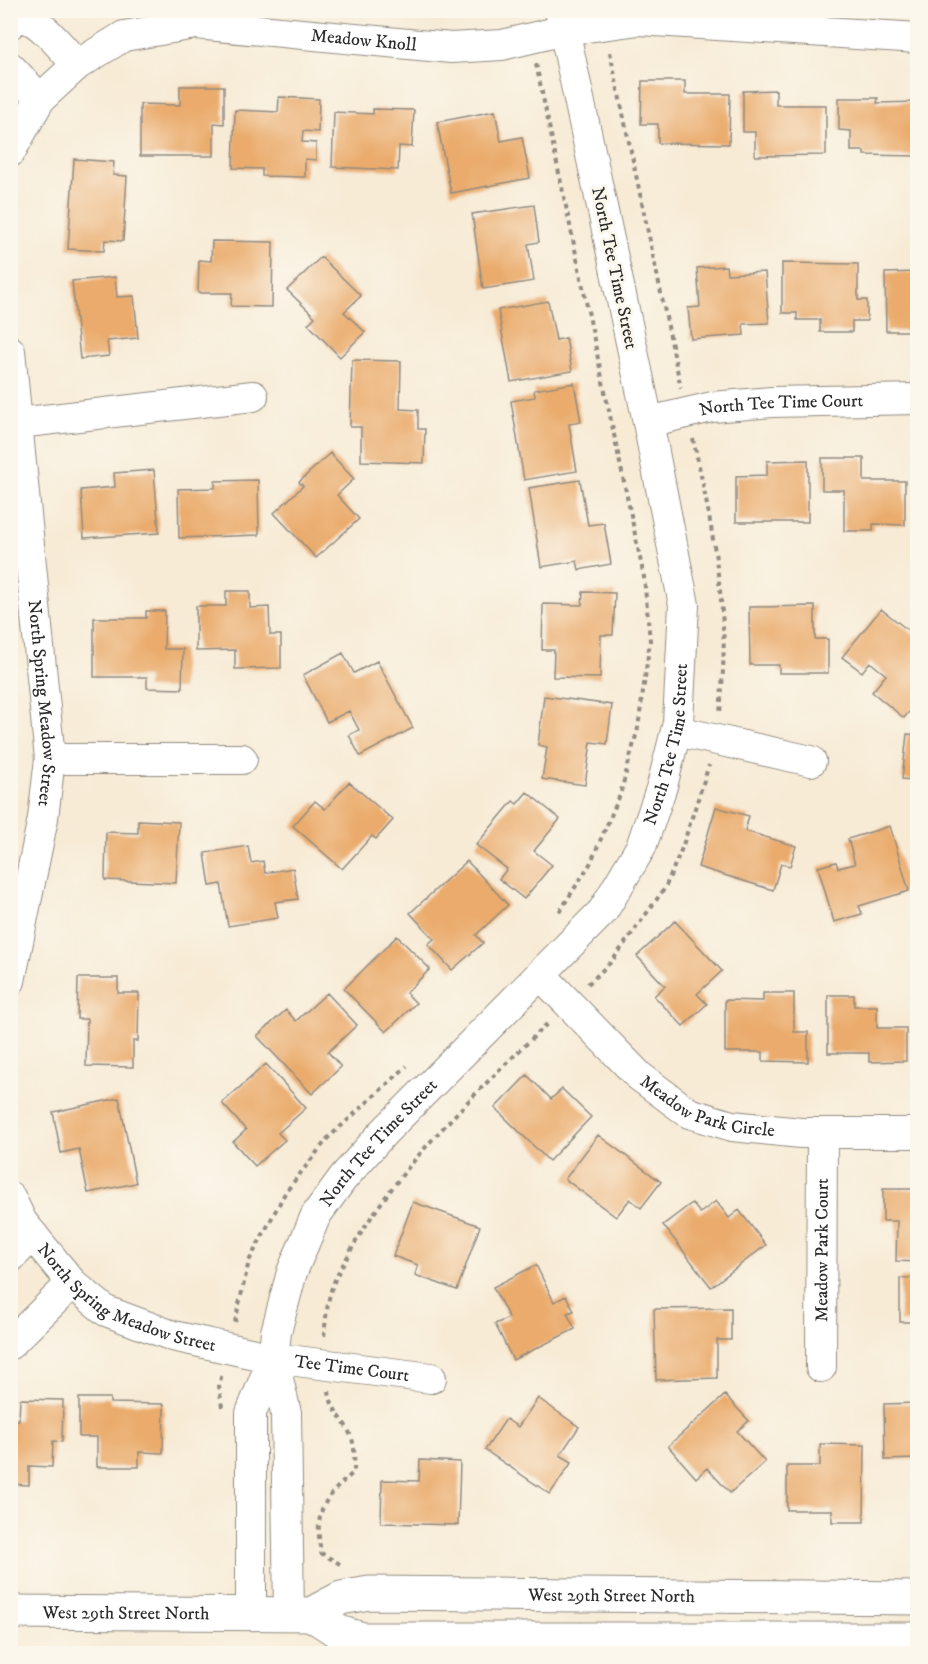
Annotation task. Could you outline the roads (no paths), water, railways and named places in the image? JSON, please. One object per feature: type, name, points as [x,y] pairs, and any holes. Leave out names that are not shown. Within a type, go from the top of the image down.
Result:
[{"type":"main road","name":"West 29th Street North","points":[[10,1612],[300,1614],[341,1598],[369,1593],[918,1598]]},
{"type":"main road","points":[[300,1614],[339,1632],[363,1639],[918,1639]]},
{"type":"street","points":[[10,24],[18,18],[38,23],[77,65]]},
{"type":"street","name":"Meadow Knoll","points":[[40,99],[77,65],[124,36],[196,24],[451,48],[502,45],[531,38],[563,20],[605,25],[639,20],[672,21],[918,38]]},
{"type":"street","name":"North Tee Time Street","points":[[251,1614],[251,1413],[273,1358],[276,1332],[292,1272],[316,1215],[343,1178],[383,1133],[603,911],[641,847],[662,786],[676,731],[682,673],[684,606],[648,422],[563,20]]},
{"type":"street","points":[[10,67],[40,99],[10,152]]},
{"type":"street","name":"North Spring Meadow Street","points":[[10,351],[50,759],[43,818],[10,981]]},
{"type":"street","points":[[18,423],[253,396]]},
{"type":"street","name":"North Tee Time Court","points":[[648,422],[712,407],[772,402],[918,399]]},
{"type":"street","points":[[676,731],[811,760]]},
{"type":"street","points":[[50,759],[242,759]]},
{"type":"street","name":"Meadow Park Circle","points":[[541,975],[639,1076],[689,1113],[732,1126],[801,1133],[918,1133]]},
{"type":"street","name":"Meadow Park Court","points":[[821,1367],[822,1133]]},
{"type":"street","name":"North Spring Meadow Street","points":[[10,1197],[22,1221],[72,1283],[106,1311],[173,1336],[273,1358]]},
{"type":"street","points":[[10,1258],[33,1235]]},
{"type":"street","points":[[10,1344],[72,1283]]},
{"type":"street","name":"North Tee Time Street","points":[[273,1358],[285,1413],[300,1614]]},
{"type":"street","name":"Tee Time Court","points":[[273,1358],[431,1378]]}]
